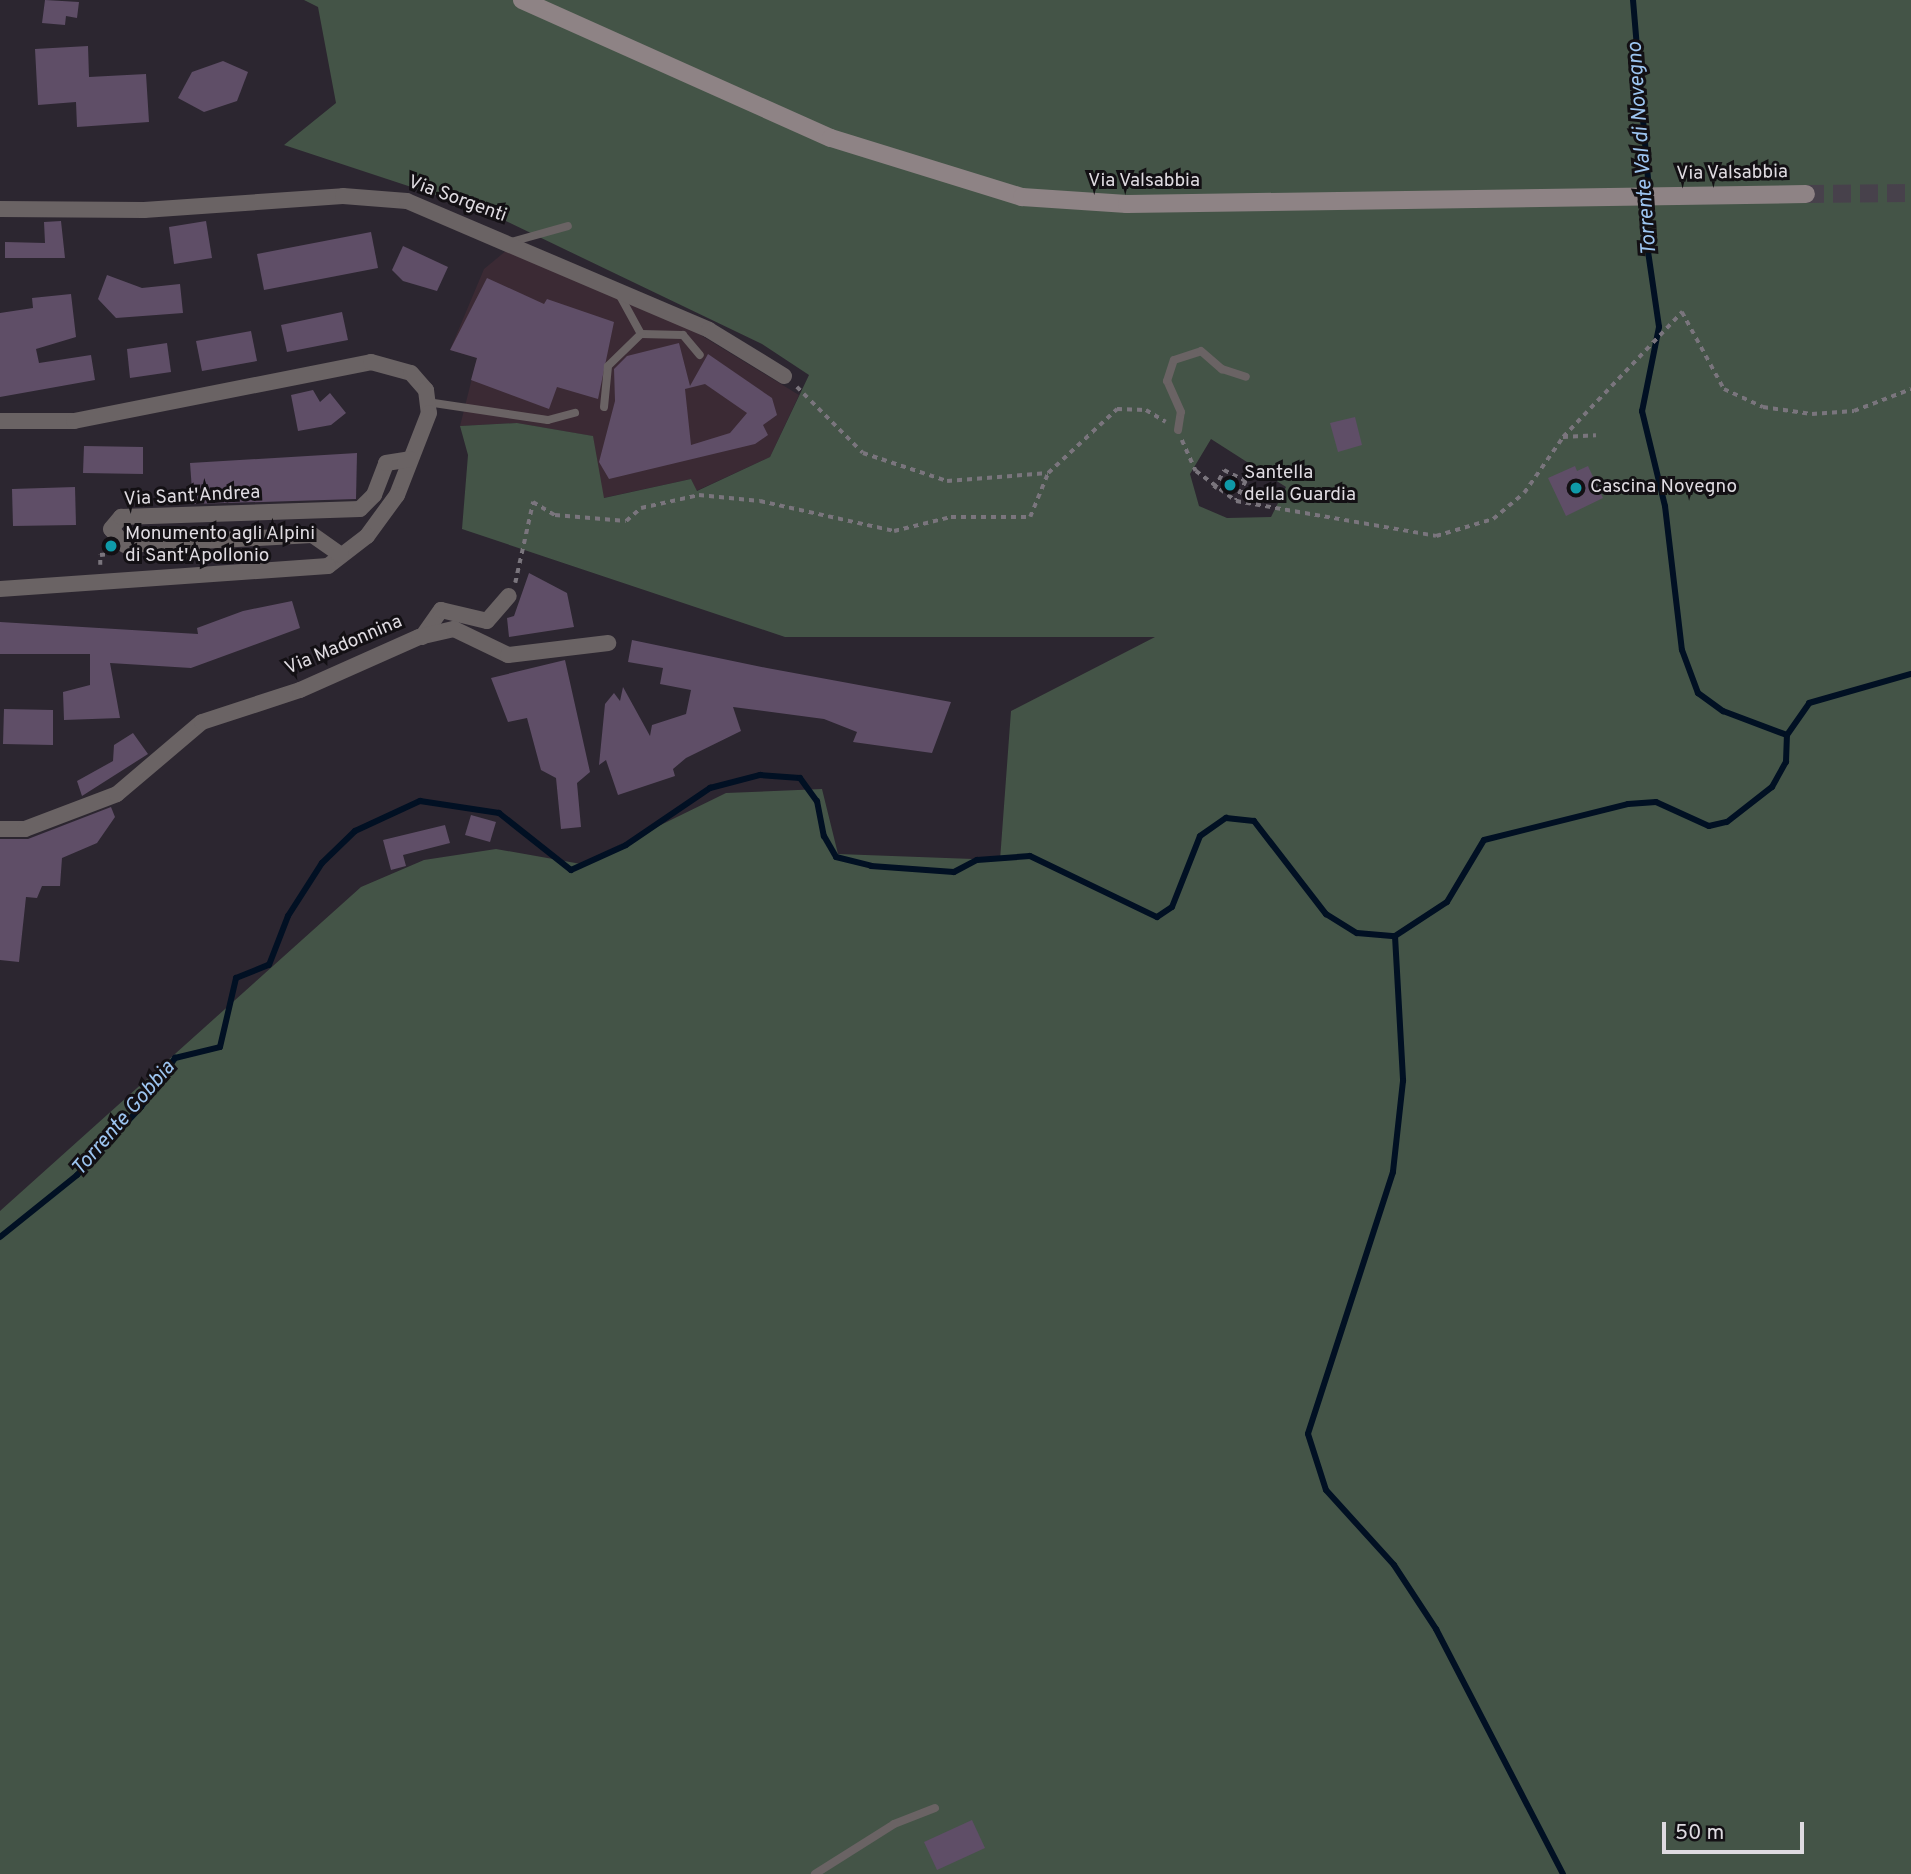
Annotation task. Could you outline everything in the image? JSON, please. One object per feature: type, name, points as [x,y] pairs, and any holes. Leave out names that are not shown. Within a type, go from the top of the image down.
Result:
[{"type":"main road","name":"Via Valsabbia","points":[[522,0],[673,72],[831,138],[978,188],[1078,204],[1465,201],[1806,194]]},
{"type":"street","name":"Via Sorgenti","points":[[0,209],[144,210],[343,197],[407,201],[511,242],[709,330],[784,376]]},
{"type":"street","points":[[0,421],[74,421],[371,362],[411,373],[428,402],[397,495],[366,536],[328,566],[0,589]]},
{"type":"street","name":"Via Sant'Andrea","points":[[125,545],[111,529],[121,517],[360,509],[374,495],[386,463],[410,459]]},
{"type":"street","points":[[125,545],[312,535],[341,555]]},
{"type":"street","points":[[422,637],[441,610],[487,621],[509,596]]},
{"type":"street","name":"Via Madonnina","points":[[0,829],[25,828],[117,794],[137,783],[202,722],[300,690],[422,637],[454,629],[508,655],[608,643]]},
{"type":"lane","points":[[511,242],[568,226]]},
{"type":"lane","points":[[617,289],[641,334]]},
{"type":"lane","points":[[604,407],[608,366],[641,334],[683,335],[700,355]]},
{"type":"lane","points":[[1178,430],[1181,412],[1167,382],[1174,360],[1201,351],[1222,369],[1246,377]]},
{"type":"lane","points":[[428,402],[548,420],[575,412]]},
{"type":"lane","points":[[815,1874],[894,1824],[935,1808]]},
{"type":"path","points":[[509,596],[528,544],[530,504],[555,515],[626,522],[641,508],[699,495],[760,501],[894,531],[951,517],[1030,516],[1048,473],[1117,409],[1146,410],[1178,430],[1196,471],[1214,490],[1236,501],[1436,536],[1493,519],[1524,493],[1563,437],[1682,312],[1724,389],[1763,407],[1812,414],[1854,411],[1911,389]]},
{"type":"path","points":[[799,388],[863,453],[947,481],[1048,473]]},
{"type":"path","points":[[1563,437],[1596,435]]},
{"type":"path","points":[[1214,490],[1224,470],[1246,481],[1236,501]]},
{"type":"path","points":[[101,583],[100,555],[125,553],[125,545]]},
{"type":"shaded area","points":[[507,250],[694,331],[799,395],[770,457],[696,491],[691,479],[603,498],[592,436],[516,423],[460,426],[477,358],[450,350],[484,269]]},
{"type":"green space","points":[[304,0],[1911,0],[1911,1874],[0,1874],[0,1211],[361,887],[424,860],[496,849],[581,864],[726,793],[822,789],[838,854],[1000,860],[1011,711],[1155,637],[785,637],[462,529],[468,455],[460,426],[517,423],[593,436],[604,498],[691,479],[697,491],[770,457],[809,375],[762,344],[487,212],[284,145],[336,103],[318,7]],"holes":[[[1211,439],[1286,487],[1271,517],[1227,518],[1199,506],[1190,474]]]},
{"type":"building","points":[[45,0],[79,2],[77,18],[66,16],[65,25],[42,23]]},
{"type":"building","points":[[88,46],[89,77],[146,74],[149,122],[77,127],[76,102],[38,105],[35,49]]},
{"type":"building","points":[[223,61],[248,72],[237,101],[204,112],[178,98],[192,72]]},
{"type":"building","points":[[61,221],[65,258],[5,258],[5,242],[45,243],[44,222]]},
{"type":"building","points":[[206,221],[212,258],[174,264],[169,227]]},
{"type":"building","points":[[371,232],[378,268],[264,290],[257,254]]},
{"type":"building","points":[[403,246],[448,267],[437,291],[403,281],[392,270]]},
{"type":"building","points":[[107,275],[142,288],[180,284],[183,313],[116,318],[98,299]]},
{"type":"building","points":[[487,278],[544,304],[547,299],[614,322],[598,399],[557,387],[549,409],[471,380],[477,358],[450,350]]},
{"type":"building","points":[[71,294],[76,337],[36,349],[39,363],[91,355],[95,380],[0,397],[0,313],[33,308],[32,298]]},
{"type":"building","points":[[342,312],[348,340],[287,352],[281,325]]},
{"type":"building","points":[[251,331],[257,361],[202,371],[196,341]]},
{"type":"building","points":[[167,343],[171,372],[130,378],[127,349]]},
{"type":"building","points":[[679,343],[690,386],[708,354],[772,398],[777,415],[763,425],[768,435],[755,444],[609,479],[599,462],[615,401],[614,369],[627,356]],"holes":[[[705,384],[747,413],[730,433],[691,445],[685,389]]]},
{"type":"building","points":[[313,390],[320,402],[330,393],[346,413],[331,425],[298,431],[291,395]]},
{"type":"building","points":[[1355,417],[1362,445],[1338,452],[1330,423]]},
{"type":"building","points":[[84,446],[143,447],[143,474],[83,473]]},
{"type":"building","points":[[357,453],[356,499],[193,504],[190,463]]},
{"type":"building","name":"Cascina Novegno","points":[[1575,466],[1577,471],[1588,466],[1603,498],[1566,516],[1548,478]]},
{"type":"building","points":[[75,487],[76,525],[13,526],[12,489]]},
{"type":"building","points":[[529,573],[567,593],[574,627],[509,637],[507,618],[514,616]]},
{"type":"building","points":[[292,601],[300,628],[191,668],[110,663],[120,718],[64,720],[63,692],[90,685],[90,654],[0,654],[0,622],[198,634],[197,628],[243,611]]},
{"type":"building","points":[[632,640],[951,702],[932,753],[853,742],[857,732],[824,719],[733,707],[741,731],[686,758],[673,769],[675,776],[618,795],[606,760],[599,765],[605,704],[614,693],[620,701],[623,687],[650,736],[652,725],[686,714],[691,690],[660,684],[663,668],[628,662]]},
{"type":"building","points":[[565,660],[590,772],[577,783],[581,827],[561,829],[556,778],[541,770],[527,718],[508,722],[491,678]]},
{"type":"building","points":[[4,709],[53,710],[53,745],[3,744]]},
{"type":"building","points":[[133,733],[148,754],[82,796],[77,781],[113,761],[114,745]]},
{"type":"building","points":[[111,807],[115,817],[97,843],[62,858],[60,886],[42,886],[37,898],[26,897],[19,962],[0,960],[0,839],[28,839]]},
{"type":"building","points":[[471,815],[496,822],[490,842],[465,835]]},
{"type":"building","points":[[445,825],[450,843],[403,855],[406,866],[391,870],[383,840]]},
{"type":"building","points":[[972,1820],[985,1848],[937,1870],[924,1842]]},
{"type":"waterway","name":"Torrente Val di Novegno","points":[[1633,0],[1650,204],[1643,217],[1659,327],[1642,411],[1665,506],[1682,650],[1698,693],[1723,711],[1787,735]]},
{"type":"waterway","name":"Torrente Gobbia","points":[[0,1237],[77,1175],[141,1107],[175,1058],[220,1047],[236,978],[269,965],[288,916],[322,863],[355,831],[420,801],[499,813],[571,870],[626,845],[710,788],[760,775],[800,778],[817,801],[824,836],[836,857],[871,866],[954,872],[977,860],[1030,856],[1157,917],[1172,907],[1200,836],[1226,818],[1254,821],[1326,914],[1357,933],[1395,936],[1447,902],[1484,840],[1628,804],[1656,802],[1709,826],[1727,822],[1772,787],[1786,762],[1787,735],[1809,703],[1911,674]]},
{"type":"waterway","points":[[1395,936],[1403,1081],[1393,1172],[1308,1434],[1326,1490],[1394,1565],[1436,1629],[1563,1874]]},
{"type":"tunnel","points":[[1806,194],[1911,193]]},
{"type":"place","name":"Santella della Guardia","points":[[1230,485]]},
{"type":"place","name":"Cascina Novegno","points":[[1576,488]]},
{"type":"place","name":"Monumento agli Alpini di Sant'Apollonio","points":[[111,546]]}]
